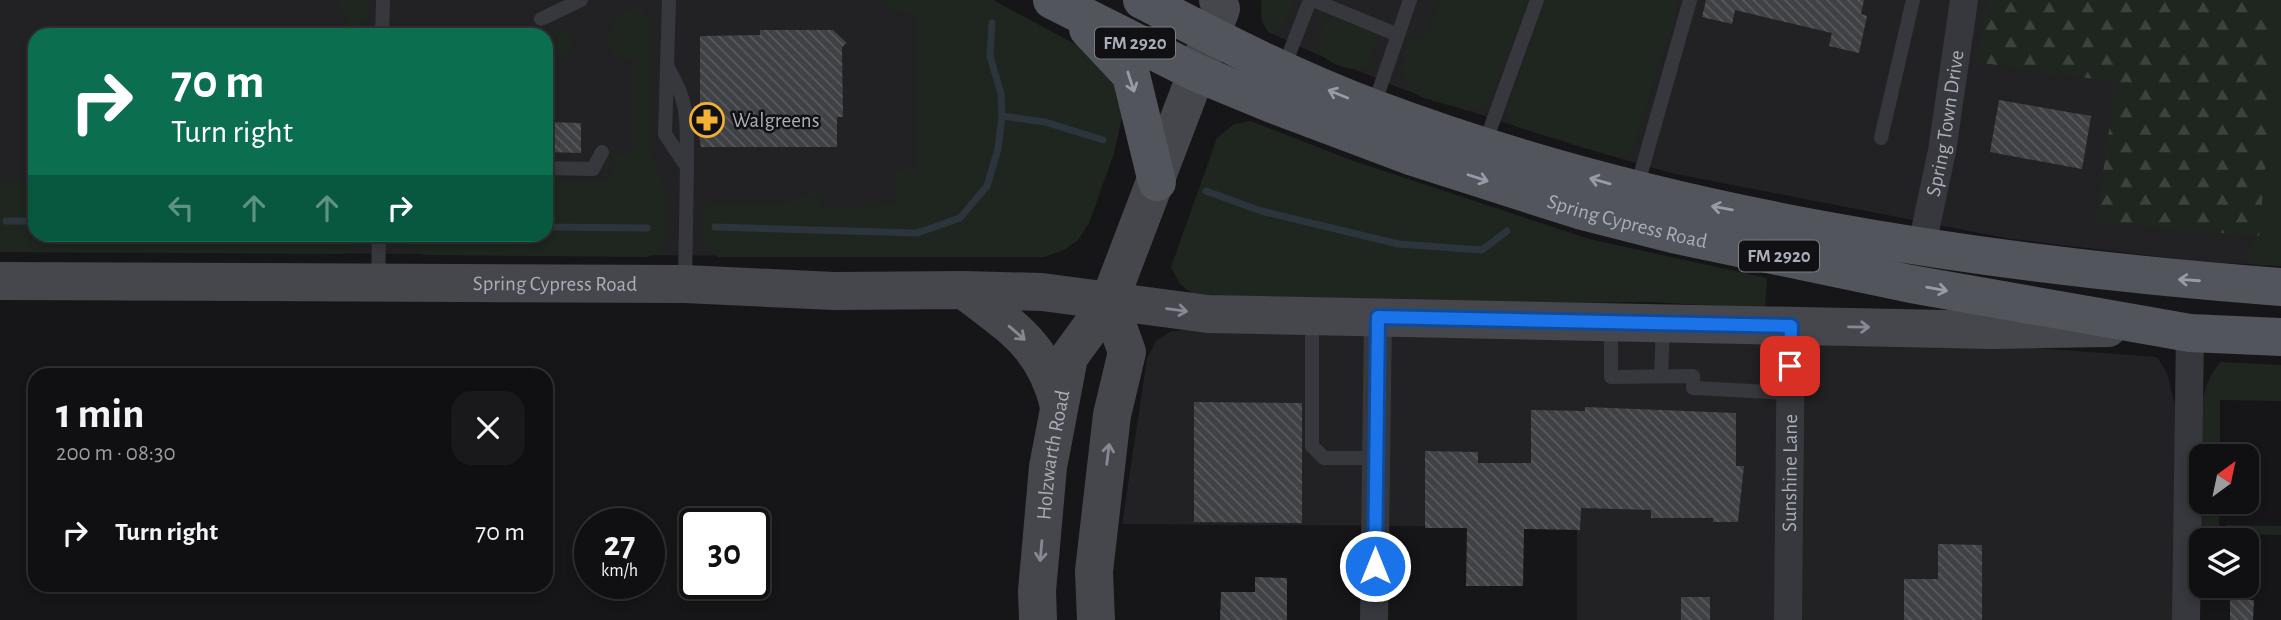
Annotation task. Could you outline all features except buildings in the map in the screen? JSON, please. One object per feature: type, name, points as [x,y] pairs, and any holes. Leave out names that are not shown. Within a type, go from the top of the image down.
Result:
[{"type":"main road","name":"FM 2920","points":[[1142,0],[1223,11]]},
{"type":"main road","name":"FM 2920","points":[[1062,6],[1197,74]]},
{"type":"main road","points":[[1062,6],[1131,75],[1157,182]]},
{"type":"main road","name":"Spring Cypress Road","points":[[1223,11],[1283,71],[1373,108],[1484,146],[1636,192],[1922,245],[2136,276],[2281,287]]},
{"type":"main road","name":"Holzwarth Road","points":[[1038,620],[1037,591],[1048,467],[1069,357],[1109,302],[1223,11]]},
{"type":"main road","name":"Spring Cypress Road","points":[[1197,74],[1413,157],[1579,210],[1730,246],[1911,284],[2190,333],[2281,337]]},
{"type":"main road","points":[[1730,246],[1759,235],[1892,261],[1922,245]]},
{"type":"main road","name":"Spring Cypress Road","points":[[0,281],[685,285],[834,291],[964,290],[1042,292],[1208,314],[1312,314],[1993,330],[2153,327]]},
{"type":"main road","points":[[964,290],[1031,344],[1052,379],[1059,405]]},
{"type":"main road","points":[[1096,620],[1094,570],[1112,415],[1127,352],[1109,302]]},
{"type":"main road","points":[[2190,333],[2212,306],[2281,309]]},
{"type":"street","name":"Spring Town Drive","points":[[1922,245],[1942,151],[1964,0]]},
{"type":"street","points":[[1374,620],[1378,317]]},
{"type":"street","name":"Sunshine Lane","points":[[1788,620],[1791,326]]},
{"type":"street","points":[[2186,620],[2190,333]]},
{"type":"lane","points":[[382,28],[383,0]]},
{"type":"lane","points":[[541,19],[581,0]]},
{"type":"lane","points":[[669,0],[665,134],[687,167]]},
{"type":"lane","points":[[1283,71],[1311,0],[1398,35]]},
{"type":"lane","points":[[1373,108],[1410,0]]},
{"type":"lane","points":[[1484,146],[1537,0]]},
{"type":"lane","points":[[1636,192],[1690,0]]},
{"type":"lane","points":[[1881,138],[1913,0]]},
{"type":"lane","points":[[667,67],[686,104],[685,285]]},
{"type":"lane","points":[[553,168],[593,169],[602,152]]},
{"type":"lane","points":[[378,284],[379,242]]},
{"type":"lane","points":[[1312,314],[1312,446],[1324,457],[1376,458]]},
{"type":"lane","points":[[1611,323],[1611,377],[1693,376],[1693,388],[1789,393]]},
{"type":"lane","points":[[1661,376],[1663,323]]},
{"type":"shaded area","points":[[0,0],[993,0],[1114,153],[1089,223],[1078,240],[1064,250],[1044,257],[0,252]]},
{"type":"shaded area","points":[[1261,0],[2281,0],[2281,266],[2193,261],[2005,238],[1671,173],[1577,146],[1402,89],[1314,53],[1268,32],[1262,21]]},
{"type":"shaded area","points":[[1240,326],[1873,336],[2157,357],[2167,373],[2175,406],[2174,620],[1577,620],[1577,527],[1122,524],[1147,359],[1156,341],[1171,331]]},
{"type":"green space","points":[[336,0],[368,0],[366,21],[356,28],[351,27]]},
{"type":"green space","points":[[993,0],[1088,51],[1112,74],[1124,109],[1114,153],[1089,223],[1078,240],[1064,250],[1044,257],[718,257],[712,252],[704,240],[701,227],[707,205],[784,204],[817,191],[821,208],[896,204],[896,174],[900,170],[917,169],[916,14],[900,13],[882,2]]},
{"type":"green space","points":[[1261,0],[1296,0],[1279,32],[1268,32],[1262,21]]},
{"type":"green space","points":[[1440,0],[1530,0],[1487,103],[1478,110],[1469,111],[1421,97],[1405,84],[1403,72],[1411,35],[1425,38]]},
{"type":"green space","points":[[1545,0],[1680,0],[1632,152],[1619,158],[1514,126],[1508,118],[1508,108]]},
{"type":"green space","points":[[1988,0],[2272,0],[2266,158],[2259,236],[2096,222],[2116,82],[1976,62]]},
{"type":"green space","points":[[2272,0],[2281,0],[2281,266],[2254,265],[2249,258],[2251,243],[2259,236],[2266,158]]},
{"type":"green space","points":[[643,9],[650,24],[650,149],[666,192],[665,240],[658,252],[648,257],[424,255],[406,246],[404,242],[553,242],[553,179],[605,180],[612,176],[615,154],[633,153],[633,59],[618,59],[610,51],[609,45],[613,24],[619,15],[626,11]]},
{"type":"green space","points":[[1328,15],[1377,34],[1369,67],[1357,69],[1341,66],[1322,54],[1319,41]]},
{"type":"green space","points":[[553,31],[566,31],[573,41],[568,53],[561,57],[557,54],[556,39],[553,39]]},
{"type":"green space","points":[[1251,121],[1351,160],[1589,239],[1767,278],[1765,309],[1653,302],[1544,303],[1194,295],[1180,284],[1171,267],[1217,138],[1234,124]]},
{"type":"green space","points":[[0,181],[28,182],[28,242],[359,242],[343,254],[0,252]]},
{"type":"green space","points":[[2221,362],[2281,365],[2281,401],[2220,400],[2220,444],[2202,444],[2204,394],[2213,372]]},
{"type":"green space","points":[[2219,514],[2219,528],[2198,528],[2198,515]]},
{"type":"green space","points":[[2226,525],[2281,526],[2281,535],[2259,535],[2259,528],[2226,528]]},
{"type":"waterway","points":[[715,227],[917,233],[960,218],[987,186],[998,149],[1002,116],[1001,94],[990,56],[992,23]]},
{"type":"waterway","points":[[1002,116],[1045,122],[1103,140]]},
{"type":"waterway","points":[[1206,191],[1261,211],[1398,244],[1482,250],[1507,231]]},
{"type":"waterway","points":[[6,221],[28,221]]},
{"type":"waterway","points":[[553,227],[647,228]]},
{"type":"place","name":"Walgreens","points":[[707,120]]},
{"type":"route","points":[[1375,566],[1378,317],[1791,326],[1790,366]]}]
